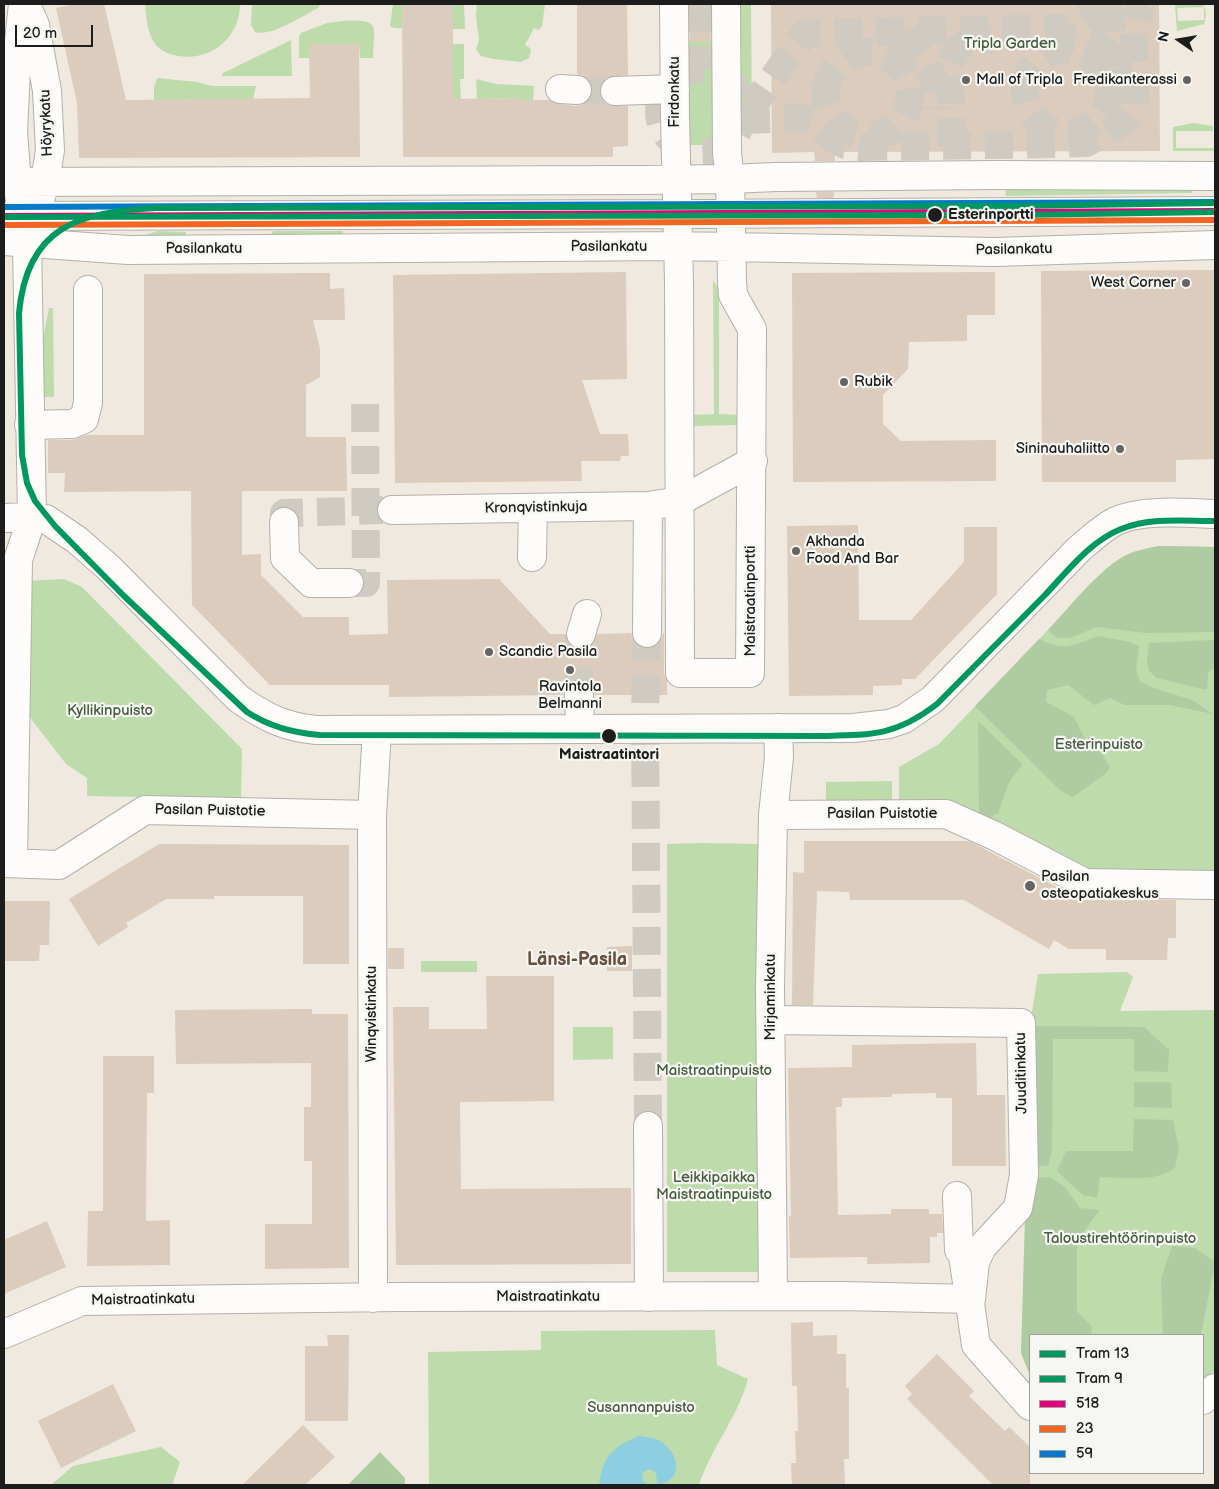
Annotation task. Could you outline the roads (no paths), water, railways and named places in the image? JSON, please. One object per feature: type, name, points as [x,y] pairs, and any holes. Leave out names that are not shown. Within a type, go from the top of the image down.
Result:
[{"type":"street","name":"Höyrykatu","points":[[21,216],[11,182],[16,69],[24,4]]},
{"type":"street","name":"Höyrykatu","points":[[8,863],[18,560],[32,517],[29,425],[16,242],[21,216],[45,182],[50,150],[47,90],[35,25],[24,4]]},
{"type":"street","name":"Firdonkatu","points":[[674,4],[676,179]]},
{"type":"street","points":[[726,4],[727,153],[730,179]]},
{"type":"street","points":[[615,91],[675,89]]},
{"type":"street","points":[[11,182],[730,179],[984,175],[1215,176]]},
{"type":"street","name":"Maistraatinportti","points":[[676,179],[680,673],[750,673],[753,461],[752,329],[733,295],[730,179]]},
{"type":"street","points":[[21,216],[1215,211]]},
{"type":"street","name":"Pasilankatu","points":[[16,242],[128,250],[678,246],[995,252],[1215,245]]},
{"type":"street","points":[[29,425],[72,424],[84,419],[88,403],[88,290]]},
{"type":"street","name":"Kronqvistinkuja","points":[[392,510],[648,506],[680,501],[753,461]]},
{"type":"street","points":[[646,633],[648,506]]},
{"type":"street","points":[[532,557],[533,508]]},
{"type":"street","points":[[4,518],[32,517],[46,519],[77,540],[109,568],[238,699],[259,714],[296,728],[316,730],[377,730],[874,727],[890,724],[904,718],[933,699],[1079,549],[1116,521],[1133,516],[1174,513],[1215,514]]},
{"type":"street","points":[[284,522],[285,558],[311,583],[349,583]]},
{"type":"street","points":[[579,695],[580,728]]},
{"type":"street","name":"Mirjaminkatu","points":[[773,1296],[770,1020],[773,815],[778,757],[778,728]]},
{"type":"street","name":"Winqvistinkatu","points":[[373,1298],[372,815],[377,730]]},
{"type":"street","name":"Pasilan Puistotie","points":[[8,863],[59,865],[145,810],[372,815]]},
{"type":"street","name":"Pasilan Puistotie","points":[[773,815],[946,814],[995,836],[1086,883],[1215,885]]},
{"type":"street","name":"Juuditinkatu","points":[[770,1020],[1021,1022],[1024,1175],[1018,1208],[982,1247],[976,1262],[971,1299]]},
{"type":"street","points":[[648,1126],[649,1297]]},
{"type":"street","points":[[957,1196],[959,1250],[962,1253],[971,1299],[976,1345],[1029,1405]]},
{"type":"street","name":"Maistraatinkatu","points":[[4,1334],[82,1301],[773,1296],[971,1299]]},
{"type":"street","points":[[1204,1399],[1215,1388]]},
{"type":"water","points":[[639,1436],[656,1439],[670,1449],[676,1463],[673,1477],[660,1485],[657,1483],[656,1472],[649,1469],[642,1473],[643,1481],[648,1485],[599,1485],[603,1467],[610,1454],[622,1444]]},
{"type":"tunnel","points":[[698,4],[699,69]]},
{"type":"tunnel","points":[[1108,4],[1118,67]]},
{"type":"tunnel","points":[[743,102],[758,99],[805,33],[1068,28],[1108,4]]},
{"type":"tunnel","points":[[742,120],[803,118],[814,121],[831,137],[845,145],[860,147],[1086,143],[1128,120],[1135,111],[1134,29],[1139,11],[1145,4]]},
{"type":"tunnel","points":[[906,31],[936,82],[937,109]]},
{"type":"tunnel","points":[[1047,39],[1079,38],[1097,45],[1112,57],[1118,68],[1120,99]]},
{"type":"tunnel","points":[[952,146],[950,63],[953,55],[966,43],[992,40]]},
{"type":"tunnel","points":[[1059,49],[1075,49],[1091,56],[1102,67],[1109,83],[1109,91],[1106,107],[1097,121],[1091,126],[1075,133],[1059,133],[1043,126],[1032,115],[1025,99],[1025,83],[1032,67],[1043,56],[1059,49]]},
{"type":"tunnel","points":[[860,52],[876,52],[892,59],[903,70],[910,86],[910,94],[907,110],[898,124],[892,129],[876,136],[860,136],[844,129],[833,118],[826,102],[826,86],[833,70],[844,59],[860,52]]},
{"type":"tunnel","points":[[693,69],[709,69],[725,76],[736,87],[743,103],[743,111],[740,127],[731,141],[725,146],[709,153],[693,153],[677,146],[666,135],[659,119],[659,103],[666,87],[677,76],[693,69]]},
{"type":"tunnel","points":[[577,90],[615,91]]},
{"type":"tunnel","points":[[349,583],[366,583],[365,395]]},
{"type":"tunnel","points":[[284,522],[284,513],[383,510]]},
{"type":"tunnel","points":[[647,633],[645,714],[648,1126]]},
{"type":"tunnel","points":[[579,695],[579,643],[581,634]]},
{"type":"tram line","points":[[1209,203],[1215,203]]},
{"type":"tram line","name":"13","points":[[1215,203],[1014,206],[156,208],[128,210],[81,220],[62,229],[46,243],[33,260],[24,284],[19,313],[22,455],[27,483],[35,501],[55,526],[124,596],[247,712],[273,725],[300,733],[320,735],[825,736],[871,734],[884,731],[909,722],[937,704],[1079,558],[1110,534],[1132,525],[1156,521],[1215,521]]},
{"type":"tram line","name":"9","points":[[4,217],[1014,215],[1215,212]]},
{"type":"place","name":"Mall of Tripla","points":[[966,80]]},
{"type":"place","name":"Fredikanterassi","points":[[1187,80]]},
{"type":"place","name":"Esterinportti","points":[[935,215]]},
{"type":"place","name":"West Corner","points":[[1186,283]]},
{"type":"place","name":"Rubik","points":[[844,382]]},
{"type":"place","name":"Sininauhaliitto","points":[[1120,449]]},
{"type":"place","name":"Akhanda Food And Bar","points":[[796,551]]},
{"type":"place","name":"Scandic Pasila","points":[[489,652]]},
{"type":"place","name":"Ravintola Belmanni","points":[[570,670]]},
{"type":"place","name":"Maistraatintori","points":[[609,736]]},
{"type":"place","name":"Pasilan osteopatiakeskus","points":[[1030,886]]},
{"type":"district","name":"Länsi-Pasila","points":[[577,960]]},
{"type":"park label","name":"Tripla Garden","points":[[1010,44]]},
{"type":"park label","name":"Kyllikinpuisto","points":[[110,711]]},
{"type":"park label","name":"Esterinpuisto","points":[[1099,745]]},
{"type":"park label","name":"Maistraatinpuisto","points":[[714,1071]]},
{"type":"park label","name":"Leikkipaikka Maistraatinpuisto","points":[[714,1186]]},
{"type":"park label","name":"Taloustirehtöörinpuisto","points":[[1120,1239]]},
{"type":"park label","name":"Susannanpuisto","points":[[641,1408]]}]
